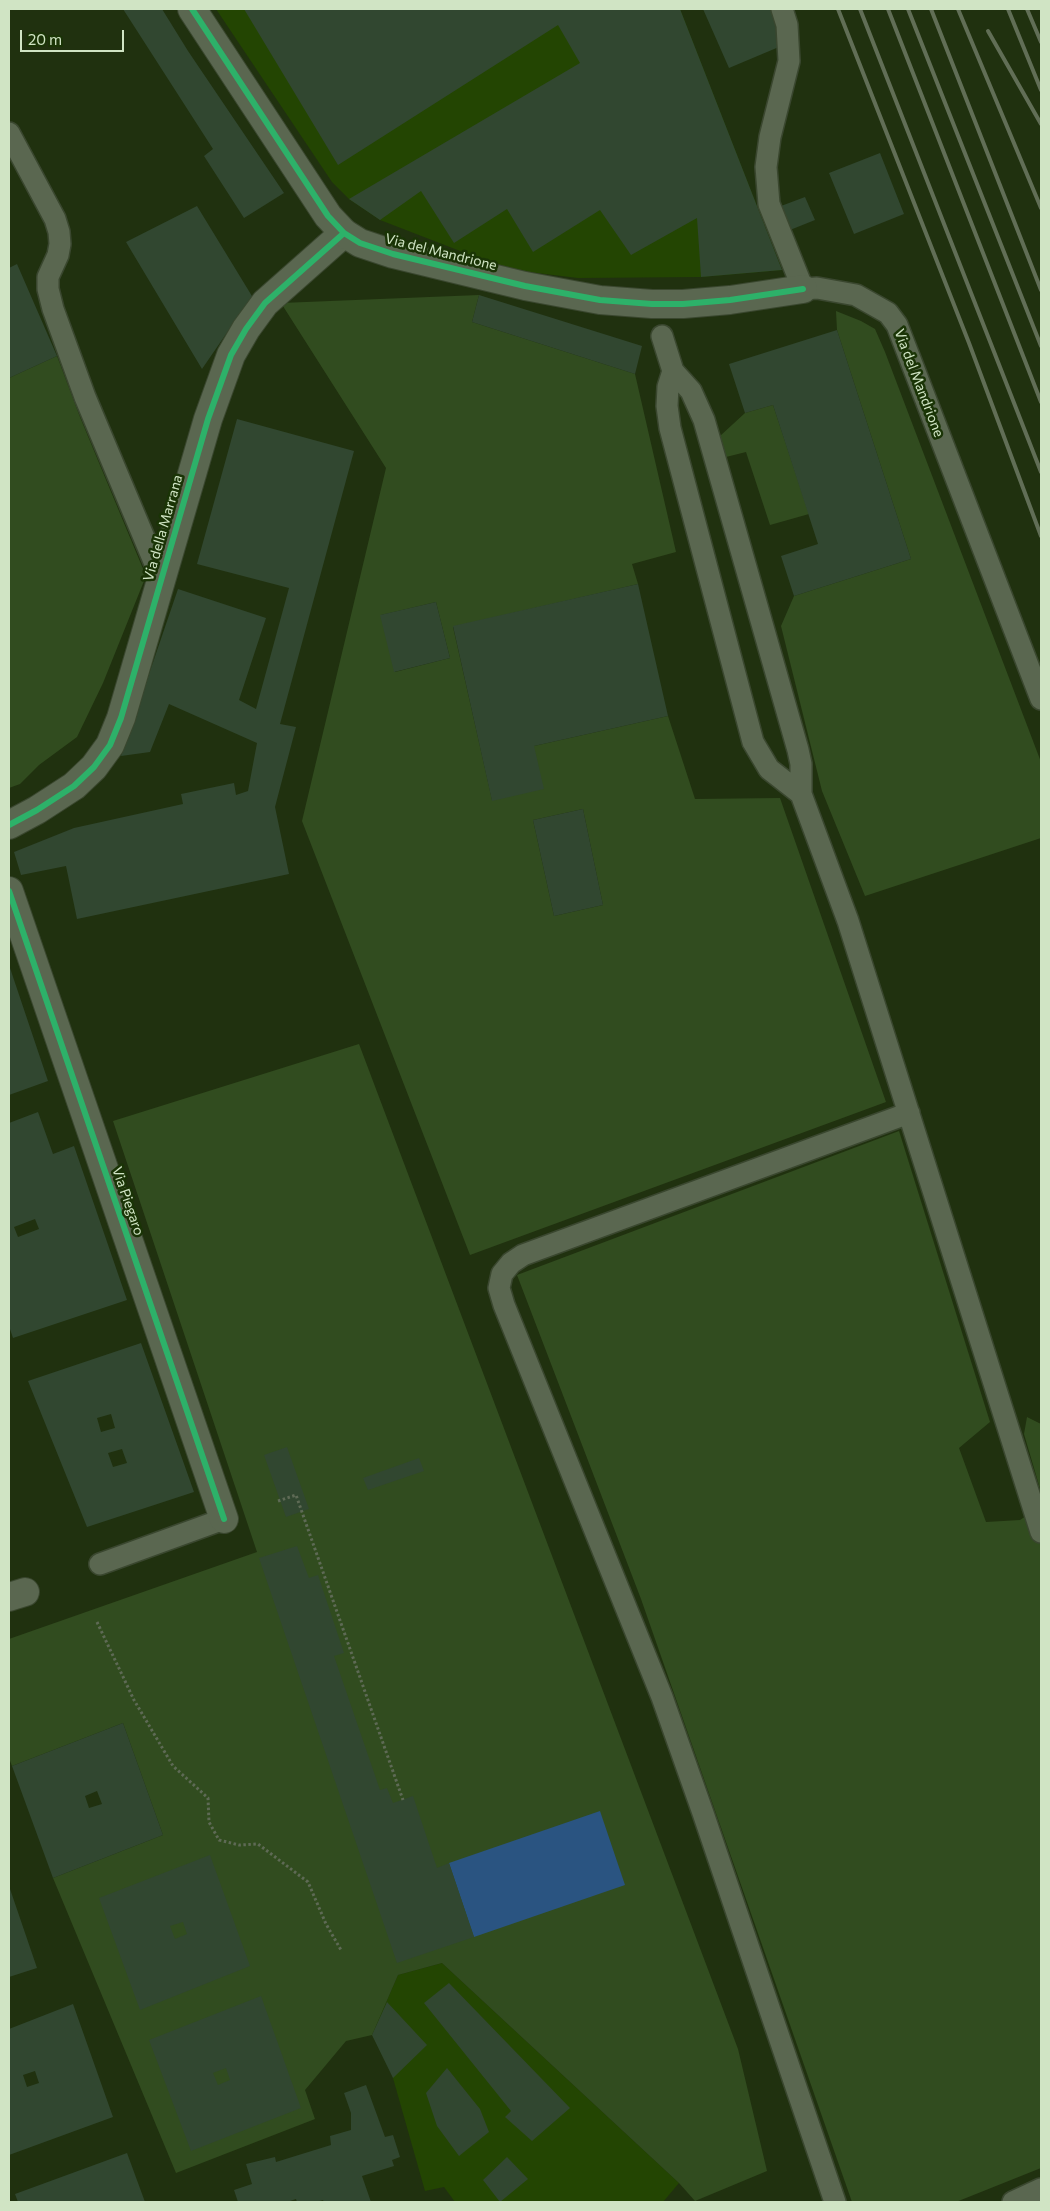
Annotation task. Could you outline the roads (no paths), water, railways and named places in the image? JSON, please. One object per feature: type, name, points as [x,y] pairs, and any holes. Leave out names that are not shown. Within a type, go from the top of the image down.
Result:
[{"type":"street","name":"Via del Mandrione","points":[[192,9],[328,216],[344,233],[360,243],[393,254],[525,286],[600,300],[683,304],[730,300],[804,289]]},
{"type":"street","name":"Via della Marrana","points":[[9,824],[37,810],[79,781],[94,767],[110,745],[121,718],[224,370],[238,341],[265,303],[344,233]]},
{"type":"street","name":"Via Piegaro","points":[[9,891],[224,1519]]},
{"type":"lane","points":[[782,9],[788,39],[789,61],[770,137],[766,185],[768,204],[804,289]]},
{"type":"lane","points":[[9,133],[55,219],[60,244],[58,255],[48,277],[48,289],[53,309],[88,406],[161,578]]},
{"type":"lane","name":"Via del Mandrione","points":[[804,289],[817,288],[856,294],[888,313],[897,325],[1041,699]]},
{"type":"lane","points":[[662,336],[673,371],[691,391],[704,420],[798,750],[801,764],[801,794],[839,895],[1041,1532]]},
{"type":"lane","points":[[673,371],[668,387],[667,406],[670,428],[754,742],[769,769],[801,794]]},
{"type":"lane","points":[[835,2202],[677,1738],[626,1606],[504,1305],[499,1288],[502,1274],[510,1263],[524,1255],[908,1113]]},
{"type":"lane","points":[[100,1564],[224,1519]]},
{"type":"lane","points":[[1013,2202],[1041,2189]]},
{"type":"water","points":[[600,1811],[625,1885],[474,1937],[449,1863]]},
{"type":"railway","points":[[838,9],[969,343],[1041,536]]},
{"type":"railway","points":[[860,9],[1041,472]]},
{"type":"railway","points":[[888,9],[1041,402]]},
{"type":"railway","points":[[908,9],[1041,346]]},
{"type":"railway","points":[[931,9],[1041,290]]},
{"type":"railway","points":[[958,9],[1041,208]]},
{"type":"railway","points":[[1008,9],[1041,90]]},
{"type":"railway","points":[[1027,9],[1041,42]]},
{"type":"railway","points":[[988,31],[1041,124]]}]
